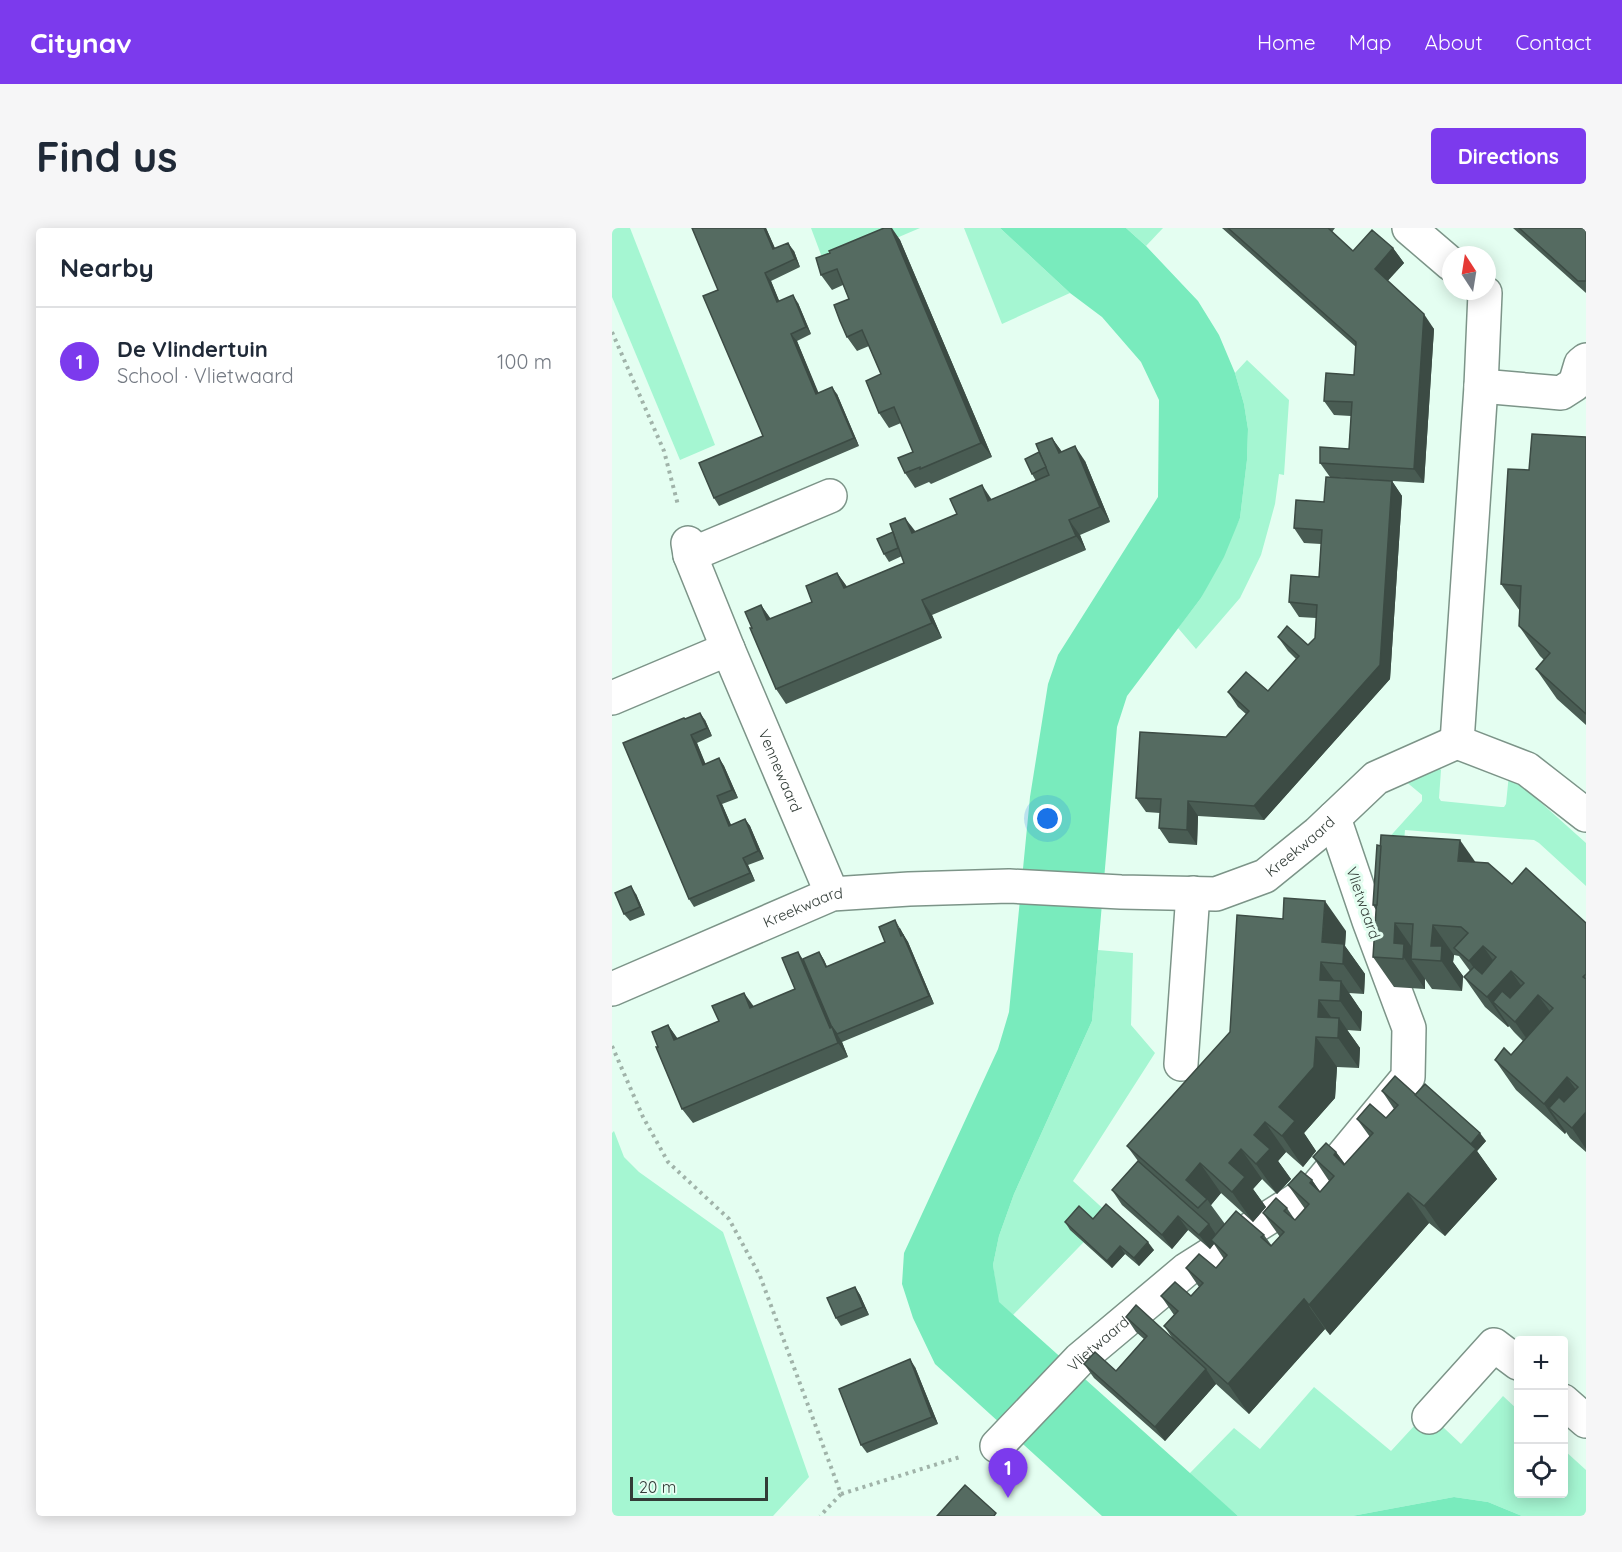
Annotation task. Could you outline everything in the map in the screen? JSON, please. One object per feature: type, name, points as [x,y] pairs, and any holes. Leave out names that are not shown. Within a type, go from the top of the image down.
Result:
[{"type":"street","points":[[1409,228],[1442,256]]},
{"type":"street","points":[[1485,300],[1457,742],[1527,769],[1586,815]]},
{"type":"street","points":[[1481,386],[1561,393],[1575,384],[1581,364],[1586,360]]},
{"type":"street","points":[[689,549],[830,496]]},
{"type":"street","name":"Vennewaard","points":[[689,549],[728,649],[832,894]]},
{"type":"street","points":[[612,698],[728,649]]},
{"type":"street","name":"Kreekwaard","points":[[612,989],[832,894],[1010,886],[1216,894],[1265,876],[1318,833],[1376,778],[1457,742]]},
{"type":"street","name":"Vlietwaard","points":[[997,1446],[1080,1359],[1186,1270],[1317,1187],[1408,1077],[1409,1029],[1334,818]]},
{"type":"street","points":[[1181,1064],[1193,893]]},
{"type":"street","points":[[1429,1417],[1494,1345],[1514,1360]]},
{"type":"street","points":[[1568,1405],[1586,1421]]},
{"type":"path","points":[[612,332],[664,452],[689,549]]},
{"type":"path","points":[[612,1046],[643,1117],[668,1162],[729,1219],[760,1276],[841,1494]]},
{"type":"path","points":[[820,1516],[841,1494],[997,1446]]},
{"type":"shaded area","points":[[612,228],[630,228],[715,445],[680,460],[612,297]]},
{"type":"shaded area","points":[[811,228],[920,228],[826,268]]},
{"type":"shaded area","points":[[964,228],[1000,228],[1070,293],[1002,324]]},
{"type":"shaded area","points":[[1000,228],[1126,228],[1198,301],[1219,335],[1235,373],[1244,404],[1248,429],[1247,460],[1240,518],[1224,557],[1201,598],[1127,696],[1117,727],[1092,1021],[1014,1194],[999,1236],[993,1265],[999,1302],[1238,1516],[1102,1516],[935,1364],[913,1318],[902,1284],[904,1253],[998,1049],[1009,1012],[1030,797],[1048,684],[1058,655],[1158,497],[1159,400],[1141,362],[1102,317],[1070,293]]},
{"type":"shaded area","points":[[1126,228],[1163,228],[1146,246]]},
{"type":"shaded area","points":[[1247,360],[1289,400],[1284,475],[1279,474],[1275,504],[1261,555],[1240,598],[1196,649],[1178,628],[1201,598],[1240,518],[1248,429],[1235,373]]},
{"type":"shaded area","points":[[1438,767],[1441,770],[1439,798],[1441,801],[1501,807],[1506,804],[1509,774],[1586,843],[1586,886],[1534,840],[1405,830],[1403,854],[1376,852],[1422,801],[1422,795],[1398,775]]},
{"type":"shaded area","points":[[1098,950],[1133,953],[1131,1025],[1155,1053],[1073,1181],[1110,1215],[1013,1315],[998,1302],[993,1265],[999,1236],[1014,1194],[1092,1021]]},
{"type":"shaded area","points":[[614,1131],[624,1157],[639,1172],[723,1232],[809,1477],[773,1516],[612,1516],[612,1133]]},
{"type":"shaded area","points":[[1314,1387],[1391,1451],[1427,1412],[1461,1444],[1503,1396],[1514,1406],[1514,1498],[1568,1498],[1568,1454],[1586,1470],[1586,1516],[1522,1516],[1488,1502],[1454,1497],[1352,1516],[1238,1516],[1189,1474],[1234,1428],[1260,1449]]},
{"type":"shaded area","points":[[1454,1497],[1488,1502],[1522,1516],[1352,1516]]},
{"type":"building","points":[[692,228],[764,228],[773,249],[788,243],[795,259],[765,273],[777,302],[793,295],[806,327],[791,334],[816,394],[832,387],[854,438],[714,498],[699,463],[763,436],[703,296],[718,290]]},
{"type":"building","points":[[884,228],[891,228],[981,443],[905,473],[898,458],[913,452],[894,407],[879,413],[866,381],[881,374],[862,330],[847,337],[840,321],[834,305],[849,299],[837,269],[821,275],[816,258]]},
{"type":"building","points":[[1228,228],[1328,228],[1353,251],[1372,230],[1393,248],[1375,269],[1424,314],[1414,469],[1320,463],[1320,447],[1349,449],[1352,402],[1324,401],[1326,373],[1354,375],[1356,342]]},
{"type":"building","points":[[1519,228],[1586,228],[1586,281],[1578,281]]},
{"type":"building","points":[[1532,434],[1586,437],[1586,714],[1536,669],[1550,653],[1519,626],[1521,586],[1501,584],[1508,469],[1529,470]]},
{"type":"building","points":[[1052,438],[1059,453],[1075,446],[1100,507],[1069,520],[1076,536],[922,600],[932,623],[776,689],[745,612],[761,605],[767,620],[812,602],[806,586],[837,573],[844,588],[904,563],[890,524],[905,518],[912,533],[957,514],[950,499],[982,485],[988,501],[1049,475],[1036,444]]},
{"type":"building","points":[[1039,452],[1046,467],[1032,474],[1025,459]]},
{"type":"building","points":[[1326,477],[1392,481],[1380,665],[1254,806],[1188,801],[1187,830],[1159,828],[1161,799],[1136,798],[1140,732],[1226,737],[1249,711],[1228,692],[1246,672],[1268,691],[1299,656],[1278,637],[1287,626],[1308,645],[1315,638],[1317,605],[1289,602],[1291,575],[1319,577],[1322,530],[1294,528],[1296,500],[1324,502]]},
{"type":"building","points":[[893,532],[898,548],[884,554],[877,539]]},
{"type":"building","points":[[700,713],[707,728],[691,735],[703,765],[719,758],[732,790],[717,796],[729,826],[745,819],[758,851],[743,858],[750,873],[689,899],[623,743]]},
{"type":"building","points":[[1381,835],[1460,840],[1458,861],[1488,863],[1512,884],[1526,868],[1586,923],[1586,974],[1583,977],[1586,979],[1586,1112],[1572,1128],[1549,1108],[1559,1097],[1564,1102],[1578,1087],[1567,1077],[1544,1104],[1495,1060],[1504,1048],[1511,1055],[1553,1008],[1538,995],[1515,1022],[1493,1002],[1502,991],[1510,998],[1524,983],[1511,971],[1487,997],[1464,977],[1474,967],[1482,974],[1496,957],[1483,946],[1469,961],[1454,948],[1468,933],[1461,927],[1433,925],[1431,946],[1442,946],[1441,961],[1411,959],[1413,924],[1395,923],[1394,943],[1404,944],[1403,959],[1373,957]]},
{"type":"building","points":[[1377,845],[1381,846],[1377,905],[1373,905]]},
{"type":"building","points":[[631,886],[640,907],[624,914],[615,893]]},
{"type":"building","points":[[1284,898],[1325,901],[1322,942],[1344,944],[1343,964],[1321,962],[1320,980],[1341,981],[1340,1001],[1319,1000],[1318,1017],[1339,1018],[1338,1038],[1316,1037],[1314,1067],[1279,1107],[1295,1121],[1282,1136],[1265,1122],[1254,1135],[1270,1149],[1256,1164],[1241,1149],[1229,1163],[1245,1177],[1232,1192],[1200,1163],[1186,1180],[1207,1199],[1198,1208],[1127,1146],[1230,1032],[1237,915],[1283,919]]},
{"type":"building","points":[[895,920],[929,996],[837,1034],[832,1027],[833,1030],[803,959],[819,952],[826,967],[885,942],[879,927]]},
{"type":"building","points":[[798,952],[838,1043],[682,1109],[652,1032],[668,1025],[674,1040],[719,1021],[712,1006],[744,993],[750,1008],[795,989],[782,958]]},
{"type":"building","points":[[1395,1076],[1476,1149],[1424,1206],[1408,1193],[1309,1305],[1304,1299],[1228,1384],[1164,1326],[1178,1311],[1161,1296],[1175,1282],[1191,1296],[1203,1283],[1186,1268],[1199,1254],[1216,1268],[1227,1255],[1211,1240],[1236,1211],[1264,1235],[1261,1237],[1271,1246],[1284,1232],[1263,1213],[1276,1198],[1287,1208],[1284,1211],[1295,1220],[1309,1204],[1288,1185],[1301,1171],[1312,1180],[1310,1183],[1320,1192],[1334,1176],[1313,1157],[1326,1143],[1336,1152],[1334,1155],[1344,1165],[1373,1133],[1357,1119],[1370,1104],[1386,1118],[1398,1105],[1382,1091]]},
{"type":"building","points":[[1425,1084],[1480,1133],[1471,1144],[1415,1095]]},
{"type":"building","points":[[1138,1161],[1209,1224],[1199,1235],[1178,1216],[1162,1235],[1112,1190]]},
{"type":"building","points":[[1106,1204],[1148,1242],[1134,1258],[1120,1246],[1107,1261],[1065,1222],[1079,1206],[1093,1219]]},
{"type":"building","points":[[855,1287],[863,1307],[836,1318],[827,1298]]},
{"type":"building","points":[[1136,1305],[1206,1369],[1155,1427],[1084,1364],[1095,1352],[1116,1371],[1147,1336],[1126,1317]]},
{"type":"building","points":[[910,1359],[932,1417],[861,1445],[839,1389]]},
{"type":"building","points":[[965,1485],[996,1513],[994,1516],[937,1516]]},
{"type":"place","name":"De Vlindertuin","points":[[1008,1498]]}]
